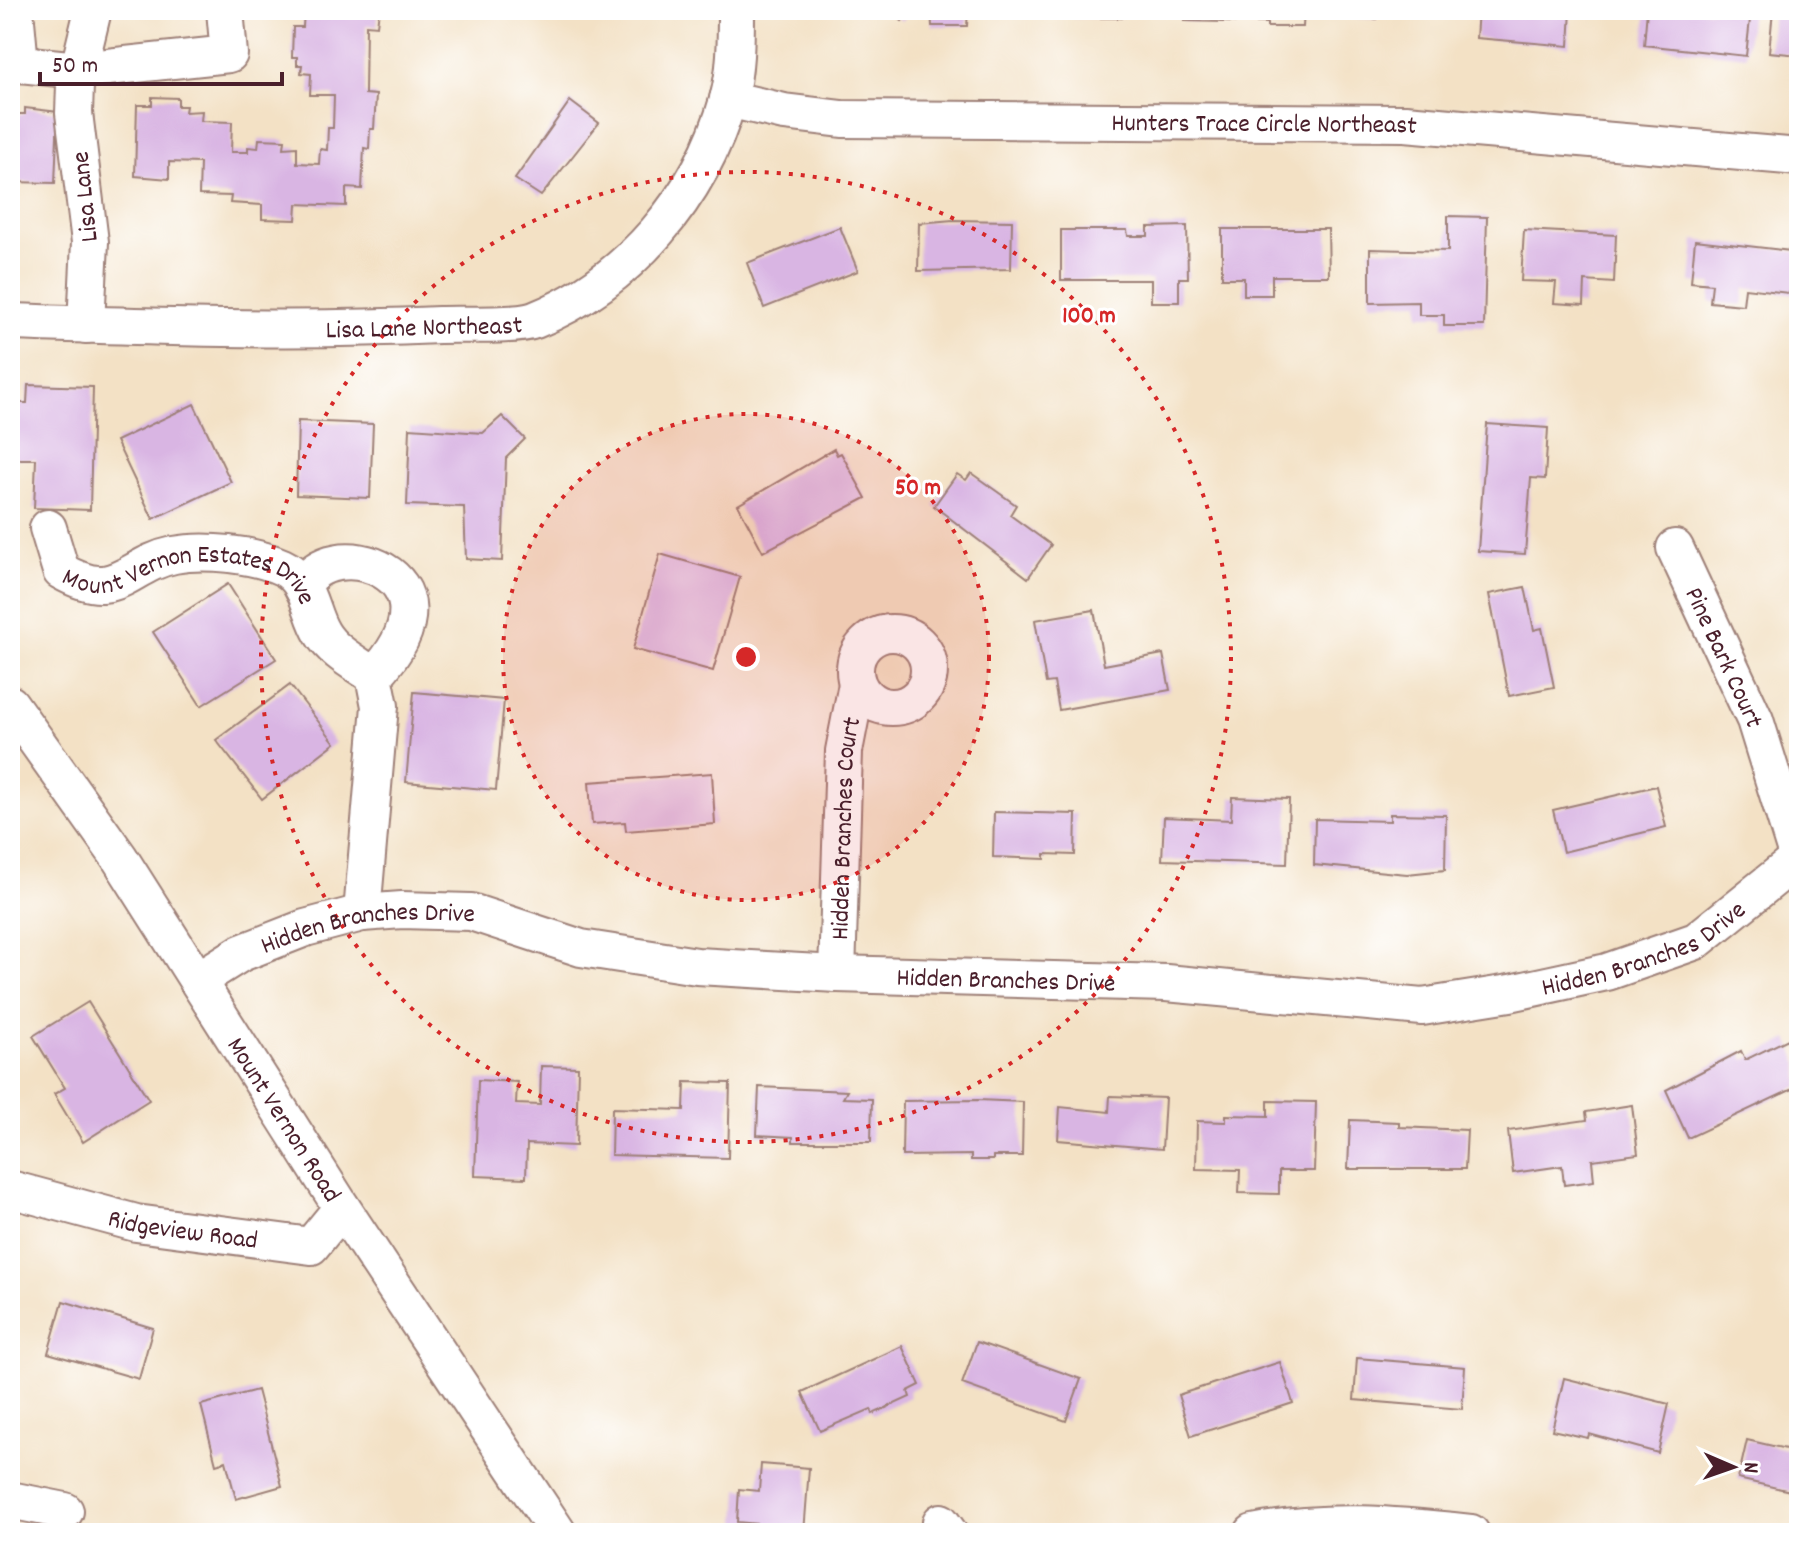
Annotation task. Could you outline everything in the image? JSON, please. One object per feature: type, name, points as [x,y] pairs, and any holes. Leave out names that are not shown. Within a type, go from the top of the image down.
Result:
[{"type":"street","points":[[15,10],[15,65],[79,70],[229,54],[225,10]]},
{"type":"street","name":"Lisa Lane","points":[[86,325],[90,242],[74,113],[79,70],[93,10]]},
{"type":"street","points":[[728,99],[735,58],[736,10]]},
{"type":"street","name":"Hunters Trace Circle Northeast","points":[[728,99],[784,112],[842,119],[1405,123],[1799,157]]},
{"type":"street","name":"Lisa Lane Northeast","points":[[10,322],[313,331],[533,321],[601,283],[657,234],[702,168],[728,99]]},
{"type":"street","name":"Mount Vernon Estates Drive","points":[[48,528],[61,571],[85,585],[120,582],[170,556],[210,551],[284,567],[303,588],[322,633],[336,649],[374,676]]},
{"type":"street","name":"Pine Bark Court","points":[[1675,548],[1755,720],[1798,859]]},
{"type":"street","points":[[303,588],[320,571],[343,561],[373,563],[391,575],[402,589],[408,609],[404,637],[374,676],[380,706],[362,913]]},
{"type":"street","name":"Hidden Branches Court","points":[[837,974],[844,751],[857,684]]},
{"type":"street","name":"Mount Vernon Road","points":[[10,704],[119,857],[342,1208],[558,1533]]},
{"type":"street","name":"Hidden Branches Drive","points":[[198,980],[241,953],[305,928],[362,913],[402,910],[471,912],[581,948],[697,966],[837,974],[1166,983],[1422,1007],[1510,993],[1607,972],[1696,941],[1798,859]]},
{"type":"street","name":"Ridgeview Road","points":[[10,1189],[136,1223],[311,1246],[342,1208]]},
{"type":"street","points":[[10,1500],[65,1511]]},
{"type":"street","points":[[1253,1533],[1305,1523],[1360,1523],[1471,1533]]},
{"type":"building","points":[[304,10],[379,10],[377,26],[366,25],[365,94],[376,95],[374,129],[370,129],[369,149],[364,148],[362,189],[346,188],[346,206],[297,204],[296,220],[262,219],[262,205],[230,203],[231,196],[199,195],[200,163],[169,162],[169,179],[135,176],[137,105],[152,105],[152,97],[178,98],[178,106],[186,106],[185,112],[202,111],[201,121],[232,122],[231,152],[248,152],[248,147],[258,148],[259,139],[285,140],[284,148],[297,147],[297,163],[319,164],[320,149],[327,150],[328,128],[333,128],[334,95],[310,95],[311,74],[301,73],[302,65],[297,65],[297,57],[292,57],[293,27],[303,27]]},
{"type":"building","points":[[599,10],[642,10],[641,15]]},
{"type":"building","points":[[889,10],[911,10],[902,21]]},
{"type":"building","points":[[931,10],[968,10],[967,26],[932,26]]},
{"type":"building","points":[[1073,10],[1123,10],[1122,18],[1073,18]]},
{"type":"building","points":[[1185,10],[1304,10],[1303,27],[1184,21]]},
{"type":"building","points":[[1332,10],[1377,10],[1377,19],[1332,17]]},
{"type":"building","points":[[1478,10],[1571,10],[1569,46],[1476,38]]},
{"type":"building","points":[[1647,10],[1751,10],[1746,56],[1644,45]]},
{"type":"building","points":[[1773,10],[1799,10],[1799,55],[1769,52]]},
{"type":"building","points":[[570,101],[599,123],[541,196],[515,179]]},
{"type":"building","points":[[25,108],[58,112],[55,183],[10,182],[10,118],[18,119],[18,114],[25,114]]},
{"type":"building","points":[[1448,216],[1487,217],[1484,326],[1444,326],[1444,315],[1419,315],[1419,302],[1370,303],[1370,249],[1448,251]]},
{"type":"building","points":[[1012,221],[1011,269],[918,271],[919,223]]},
{"type":"building","points":[[1187,226],[1188,278],[1179,278],[1179,302],[1151,302],[1151,280],[1061,280],[1061,230],[1127,230],[1128,236],[1148,236],[1148,227]]},
{"type":"building","points":[[840,227],[858,271],[764,308],[747,263]]},
{"type":"building","points":[[1222,229],[1328,229],[1329,276],[1272,276],[1272,295],[1244,295],[1244,278],[1222,278]]},
{"type":"building","points":[[1524,230],[1616,235],[1614,283],[1585,281],[1584,305],[1554,303],[1556,282],[1521,281]]},
{"type":"building","points":[[1695,240],[1799,252],[1797,294],[1745,288],[1743,305],[1710,302],[1712,284],[1691,282]]},
{"type":"building","points":[[28,385],[93,387],[90,510],[34,508],[36,459],[11,459],[10,403],[27,403]]},
{"type":"building","points":[[194,404],[231,482],[153,519],[116,441]]},
{"type":"building","points":[[502,416],[525,439],[506,458],[502,561],[466,559],[464,507],[407,505],[410,428],[483,433]]},
{"type":"building","points":[[298,421],[373,424],[370,498],[296,495]]},
{"type":"building","points":[[1487,424],[1548,428],[1545,479],[1531,478],[1525,554],[1478,551]]},
{"type":"building","points":[[834,449],[837,455],[841,453],[866,498],[763,552],[738,505]]},
{"type":"building","points":[[971,473],[1016,505],[1010,515],[1051,545],[1028,578],[934,506],[957,474],[966,480]]},
{"type":"building","points":[[660,554],[740,577],[713,671],[633,649]]},
{"type":"building","points":[[228,584],[276,659],[201,706],[153,632]]},
{"type":"building","points":[[1525,587],[1534,630],[1542,628],[1554,687],[1509,696],[1489,594]]},
{"type":"building","points":[[1094,610],[1104,665],[1163,654],[1170,690],[1059,710],[1054,682],[1046,683],[1035,620]]},
{"type":"building","points":[[290,685],[335,743],[262,799],[216,740]]},
{"type":"building","points":[[414,692],[504,700],[496,790],[406,782]]},
{"type":"building","points":[[712,773],[715,824],[626,831],[625,822],[592,824],[589,782]]},
{"type":"building","points":[[1656,786],[1666,827],[1563,852],[1553,810]]},
{"type":"building","points":[[1232,797],[1289,799],[1287,864],[1162,860],[1164,817],[1231,820]]},
{"type":"building","points":[[994,812],[1076,814],[1075,855],[1045,854],[1045,859],[993,857]]},
{"type":"building","points":[[1390,814],[1446,815],[1445,870],[1407,874],[1314,865],[1315,819],[1390,821]]},
{"type":"building","points":[[88,1002],[149,1100],[83,1142],[54,1094],[65,1088],[33,1036]]},
{"type":"building","points":[[1788,1039],[1799,1064],[1799,1086],[1688,1138],[1666,1090],[1741,1051],[1745,1060]]},
{"type":"building","points":[[541,1066],[578,1067],[576,1146],[527,1144],[526,1178],[475,1176],[478,1080],[517,1082],[516,1104],[540,1105]]},
{"type":"building","points":[[685,1082],[730,1083],[728,1158],[611,1155],[612,1108],[684,1110]]},
{"type":"building","points":[[759,1087],[847,1091],[843,1098],[872,1099],[871,1142],[793,1142],[793,1137],[757,1135]]},
{"type":"building","points":[[1110,1096],[1165,1098],[1162,1149],[1058,1140],[1060,1107],[1109,1112]]},
{"type":"building","points":[[903,1101],[1023,1102],[1022,1156],[971,1160],[971,1155],[902,1156]]},
{"type":"building","points":[[1268,1101],[1316,1102],[1314,1171],[1279,1171],[1279,1194],[1239,1193],[1240,1170],[1196,1169],[1197,1121],[1226,1122],[1226,1115],[1268,1116]]},
{"type":"building","points":[[1632,1105],[1638,1154],[1592,1160],[1594,1181],[1564,1185],[1562,1166],[1513,1173],[1508,1131],[1587,1120],[1586,1112]]},
{"type":"building","points":[[1350,1120],[1399,1122],[1399,1127],[1467,1130],[1465,1169],[1348,1169]]},
{"type":"building","points":[[63,1301],[153,1328],[139,1379],[48,1353]]},
{"type":"building","points":[[977,1342],[1081,1379],[1066,1421],[962,1384]]},
{"type":"building","points":[[902,1346],[920,1385],[908,1391],[910,1397],[873,1414],[871,1409],[820,1431],[802,1392]]},
{"type":"building","points":[[1357,1358],[1465,1367],[1462,1409],[1354,1400]]},
{"type":"building","points":[[1280,1362],[1293,1403],[1191,1436],[1178,1395]]},
{"type":"building","points":[[1564,1378],[1669,1404],[1658,1453],[1589,1434],[1588,1438],[1552,1430]]},
{"type":"building","points":[[257,1390],[282,1486],[236,1499],[226,1461],[216,1464],[201,1405]]},
{"type":"building","points":[[1747,1440],[1799,1452],[1799,1493],[1738,1479]]},
{"type":"building","points":[[761,1464],[809,1468],[804,1533],[756,1533],[757,1524],[737,1522],[739,1489],[759,1491]]}]
